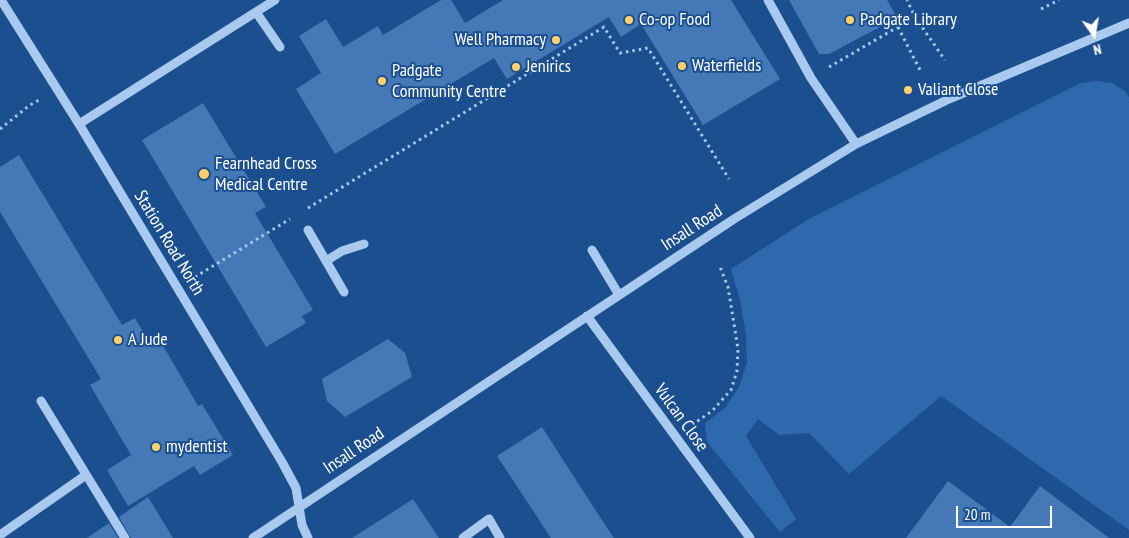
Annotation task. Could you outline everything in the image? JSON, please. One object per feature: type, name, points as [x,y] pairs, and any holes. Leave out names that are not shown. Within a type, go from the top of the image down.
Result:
[{"type":"street","name":"Station Road North","points":[[1,0],[79,124],[282,462],[296,488],[302,525],[308,538]]},
{"type":"street","points":[[79,124],[276,0]]},
{"type":"street","points":[[768,0],[811,78],[856,144]]},
{"type":"street","points":[[256,12],[280,47]]},
{"type":"street","name":"Insall Road","points":[[253,538],[763,200],[856,144],[949,99],[1128,25]]},
{"type":"street","points":[[308,230],[344,292]]},
{"type":"street","points":[[326,261],[342,251],[364,244]]},
{"type":"street","points":[[592,250],[619,295]]},
{"type":"street","name":"Vulcan Close","points":[[587,316],[750,538]]},
{"type":"street","points":[[41,401],[125,538]]},
{"type":"street","points":[[0,535],[86,475]]},
{"type":"street","points":[[462,538],[489,520],[500,538]]},
{"type":"path","points":[[907,0],[915,17],[945,60]]},
{"type":"path","points":[[1041,9],[1059,0]]},
{"type":"path","points":[[811,78],[915,17]]},
{"type":"path","points":[[306,209],[604,27],[620,53],[648,48],[729,179]]},
{"type":"path","points":[[898,27],[921,72]]},
{"type":"path","points":[[0,129],[30,105],[58,91]]},
{"type":"path","points":[[177,288],[298,214]]},
{"type":"path","points":[[691,426],[712,411],[731,390],[737,370],[738,350],[728,287],[720,267]]},
{"type":"shaded area","points":[[1097,81],[1112,83],[1125,91],[1129,97],[1129,530],[941,396],[849,474],[809,433],[779,435],[758,419],[746,436],[796,519],[780,532],[707,442],[705,423],[725,408],[739,387],[747,362],[746,334],[740,300],[731,269],[809,219],[1081,83]]},
{"type":"building","points":[[441,0],[451,0],[465,23],[503,0],[731,0],[780,79],[703,125],[641,24],[621,37],[609,17],[507,79],[494,58],[335,154],[296,89],[321,73],[299,36],[326,19],[343,47],[378,26],[383,35]]},
{"type":"building","points":[[789,0],[887,0],[897,18],[829,54],[819,54]]},
{"type":"building","points":[[203,103],[266,207],[255,213],[313,310],[302,316],[306,323],[266,347],[142,140]]},
{"type":"building","points":[[19,155],[122,325],[135,318],[148,340],[157,335],[198,406],[202,404],[233,455],[200,475],[194,466],[128,506],[107,470],[131,455],[90,385],[101,379],[0,212],[0,167]]},
{"type":"building","points":[[388,339],[405,353],[412,377],[345,417],[327,401],[322,379]]},
{"type":"building","points":[[542,427],[614,538],[551,538],[497,456]]},
{"type":"building","points":[[948,481],[1010,527],[1040,486],[1109,538],[906,538]]},
{"type":"building","points":[[148,497],[173,538],[131,538],[119,517]]},
{"type":"building","points":[[413,499],[439,538],[352,538]]},
{"type":"building","points":[[109,523],[118,538],[87,538]]},
{"type":"place","name":"Co-op Food","points":[[629,20]]},
{"type":"place","name":"Padgate Library","points":[[850,20]]},
{"type":"place","name":"Well Pharmacy","points":[[556,40]]},
{"type":"place","name":"Waterfields","points":[[682,66]]},
{"type":"place","name":"Jenirics","points":[[516,67]]},
{"type":"place","name":"Padgate Community Centre","points":[[382,81]]},
{"type":"place","name":"Valiant Close","points":[[908,90]]},
{"type":"place","name":"Fearnhead Cross Medical Centre","points":[[204,174]]},
{"type":"place","name":"A Jude","points":[[118,340]]},
{"type":"place","name":"mydentist","points":[[156,447]]}]
